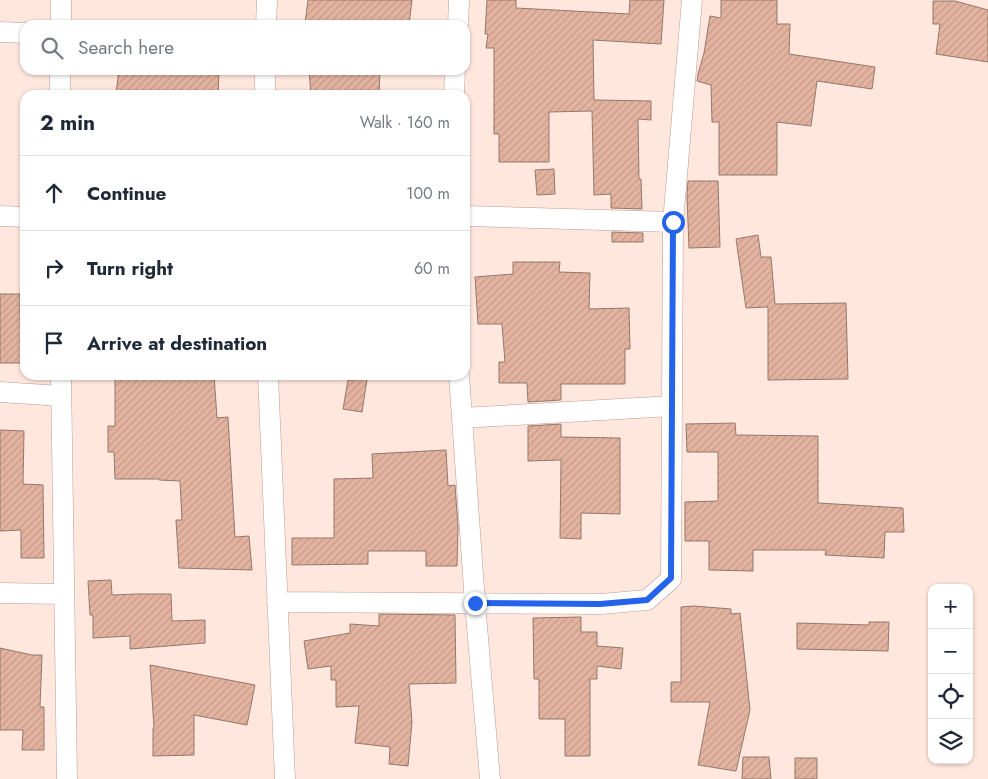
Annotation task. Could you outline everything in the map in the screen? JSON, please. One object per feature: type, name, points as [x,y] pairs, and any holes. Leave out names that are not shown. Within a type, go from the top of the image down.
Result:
[{"type":"street","points":[[61,0],[61,20]]},
{"type":"street","points":[[266,20],[267,0]]},
{"type":"street","points":[[458,20],[459,0]]},
{"type":"street","points":[[277,602],[600,604],[647,600],[671,578],[673,222],[692,0]]},
{"type":"street","points":[[0,32],[20,33]]},
{"type":"street","points":[[60,75],[60,90]]},
{"type":"street","points":[[264,90],[265,75]]},
{"type":"street","points":[[454,90],[455,75]]},
{"type":"street","points":[[0,216],[20,217]]},
{"type":"street","points":[[470,216],[673,222]]},
{"type":"street","points":[[61,380],[67,779]]},
{"type":"street","points":[[268,380],[285,779]]},
{"type":"street","points":[[459,380],[490,779]]},
{"type":"street","points":[[0,392],[61,396]]},
{"type":"street","points":[[462,418],[672,406]]},
{"type":"street","points":[[0,593],[64,594]]},
{"type":"building","points":[[308,0],[412,0],[410,20],[305,20]]},
{"type":"building","points":[[487,0],[516,0],[516,8],[629,14],[630,0],[664,0],[661,44],[593,40],[594,100],[651,101],[651,120],[638,119],[639,179],[641,179],[642,209],[611,208],[611,194],[594,195],[592,111],[549,112],[549,162],[499,162],[499,134],[494,134],[494,48],[486,48],[488,34],[485,34]]},
{"type":"building","points":[[721,0],[777,0],[777,24],[790,24],[789,54],[875,67],[872,89],[817,81],[811,126],[777,122],[777,175],[719,175],[719,122],[712,122],[711,85],[697,81],[710,16],[721,18]]},
{"type":"building","points":[[933,1],[955,1],[988,10],[988,62],[936,54],[940,24],[933,24]]},
{"type":"building","points":[[118,75],[219,75],[218,90],[116,90]]},
{"type":"building","points":[[309,75],[380,75],[379,90],[311,90]]},
{"type":"building","points":[[554,169],[555,194],[537,195],[535,170]]},
{"type":"building","points":[[688,181],[718,181],[720,247],[689,248]]},
{"type":"building","points":[[612,232],[643,233],[643,242],[612,242]]},
{"type":"building","points":[[758,235],[761,257],[771,257],[775,304],[846,303],[848,379],[768,380],[768,307],[746,308],[736,239]]},
{"type":"building","points":[[513,262],[560,262],[559,272],[590,273],[589,309],[629,308],[630,349],[625,349],[625,384],[561,384],[561,400],[528,402],[527,383],[499,383],[499,362],[505,362],[502,324],[478,324],[475,277],[513,274]]},
{"type":"building","points":[[0,294],[20,294],[20,363],[0,363]]},
{"type":"building","points":[[115,380],[214,380],[217,418],[228,417],[235,537],[249,536],[252,570],[179,568],[176,520],[182,520],[180,481],[115,479],[114,452],[108,452],[108,426],[115,426]]},
{"type":"building","points":[[348,380],[367,380],[362,412],[343,409]]},
{"type":"building","points":[[735,423],[736,435],[818,436],[818,503],[903,508],[904,532],[885,532],[884,558],[825,555],[826,550],[753,550],[753,571],[709,570],[709,541],[685,541],[685,502],[718,501],[718,452],[687,452],[686,424]]},
{"type":"building","points":[[561,424],[561,437],[620,438],[620,514],[581,513],[581,539],[560,538],[561,460],[528,461],[528,426]]},
{"type":"building","points":[[0,430],[24,431],[23,484],[43,485],[44,558],[21,558],[21,530],[0,531]]},
{"type":"building","points":[[446,450],[448,486],[455,485],[458,527],[457,566],[426,566],[426,551],[368,551],[368,564],[292,565],[292,538],[334,538],[334,479],[373,478],[372,454]]},
{"type":"building","points":[[111,580],[112,595],[171,594],[172,621],[205,620],[205,643],[130,649],[130,636],[93,638],[93,615],[90,615],[88,581]]},
{"type":"building","points":[[694,606],[731,609],[731,614],[740,613],[750,710],[736,771],[698,765],[710,702],[671,702],[671,682],[681,682],[681,607]]},
{"type":"building","points":[[379,614],[455,615],[456,683],[409,684],[412,722],[408,766],[389,764],[390,747],[355,743],[359,706],[336,707],[336,680],[331,680],[331,666],[308,669],[304,641],[350,633],[350,624],[379,626]]},
{"type":"building","points":[[581,617],[581,632],[597,632],[597,646],[623,648],[621,669],[597,666],[597,679],[590,679],[590,756],[565,756],[565,719],[539,719],[539,679],[534,679],[533,618]]},
{"type":"building","points":[[869,622],[889,622],[888,651],[797,649],[797,623],[869,625]]},
{"type":"building","points":[[0,648],[32,655],[42,655],[40,707],[44,707],[44,750],[22,750],[23,730],[0,730]]},
{"type":"building","points":[[150,665],[255,685],[247,725],[194,715],[194,755],[153,756],[154,728]]},
{"type":"building","points":[[743,757],[769,757],[771,779],[742,779]]},
{"type":"building","points":[[795,758],[817,758],[817,779],[795,779]]},
{"type":"route","points":[[475,603],[600,604],[647,600],[671,578],[673,222]]}]
